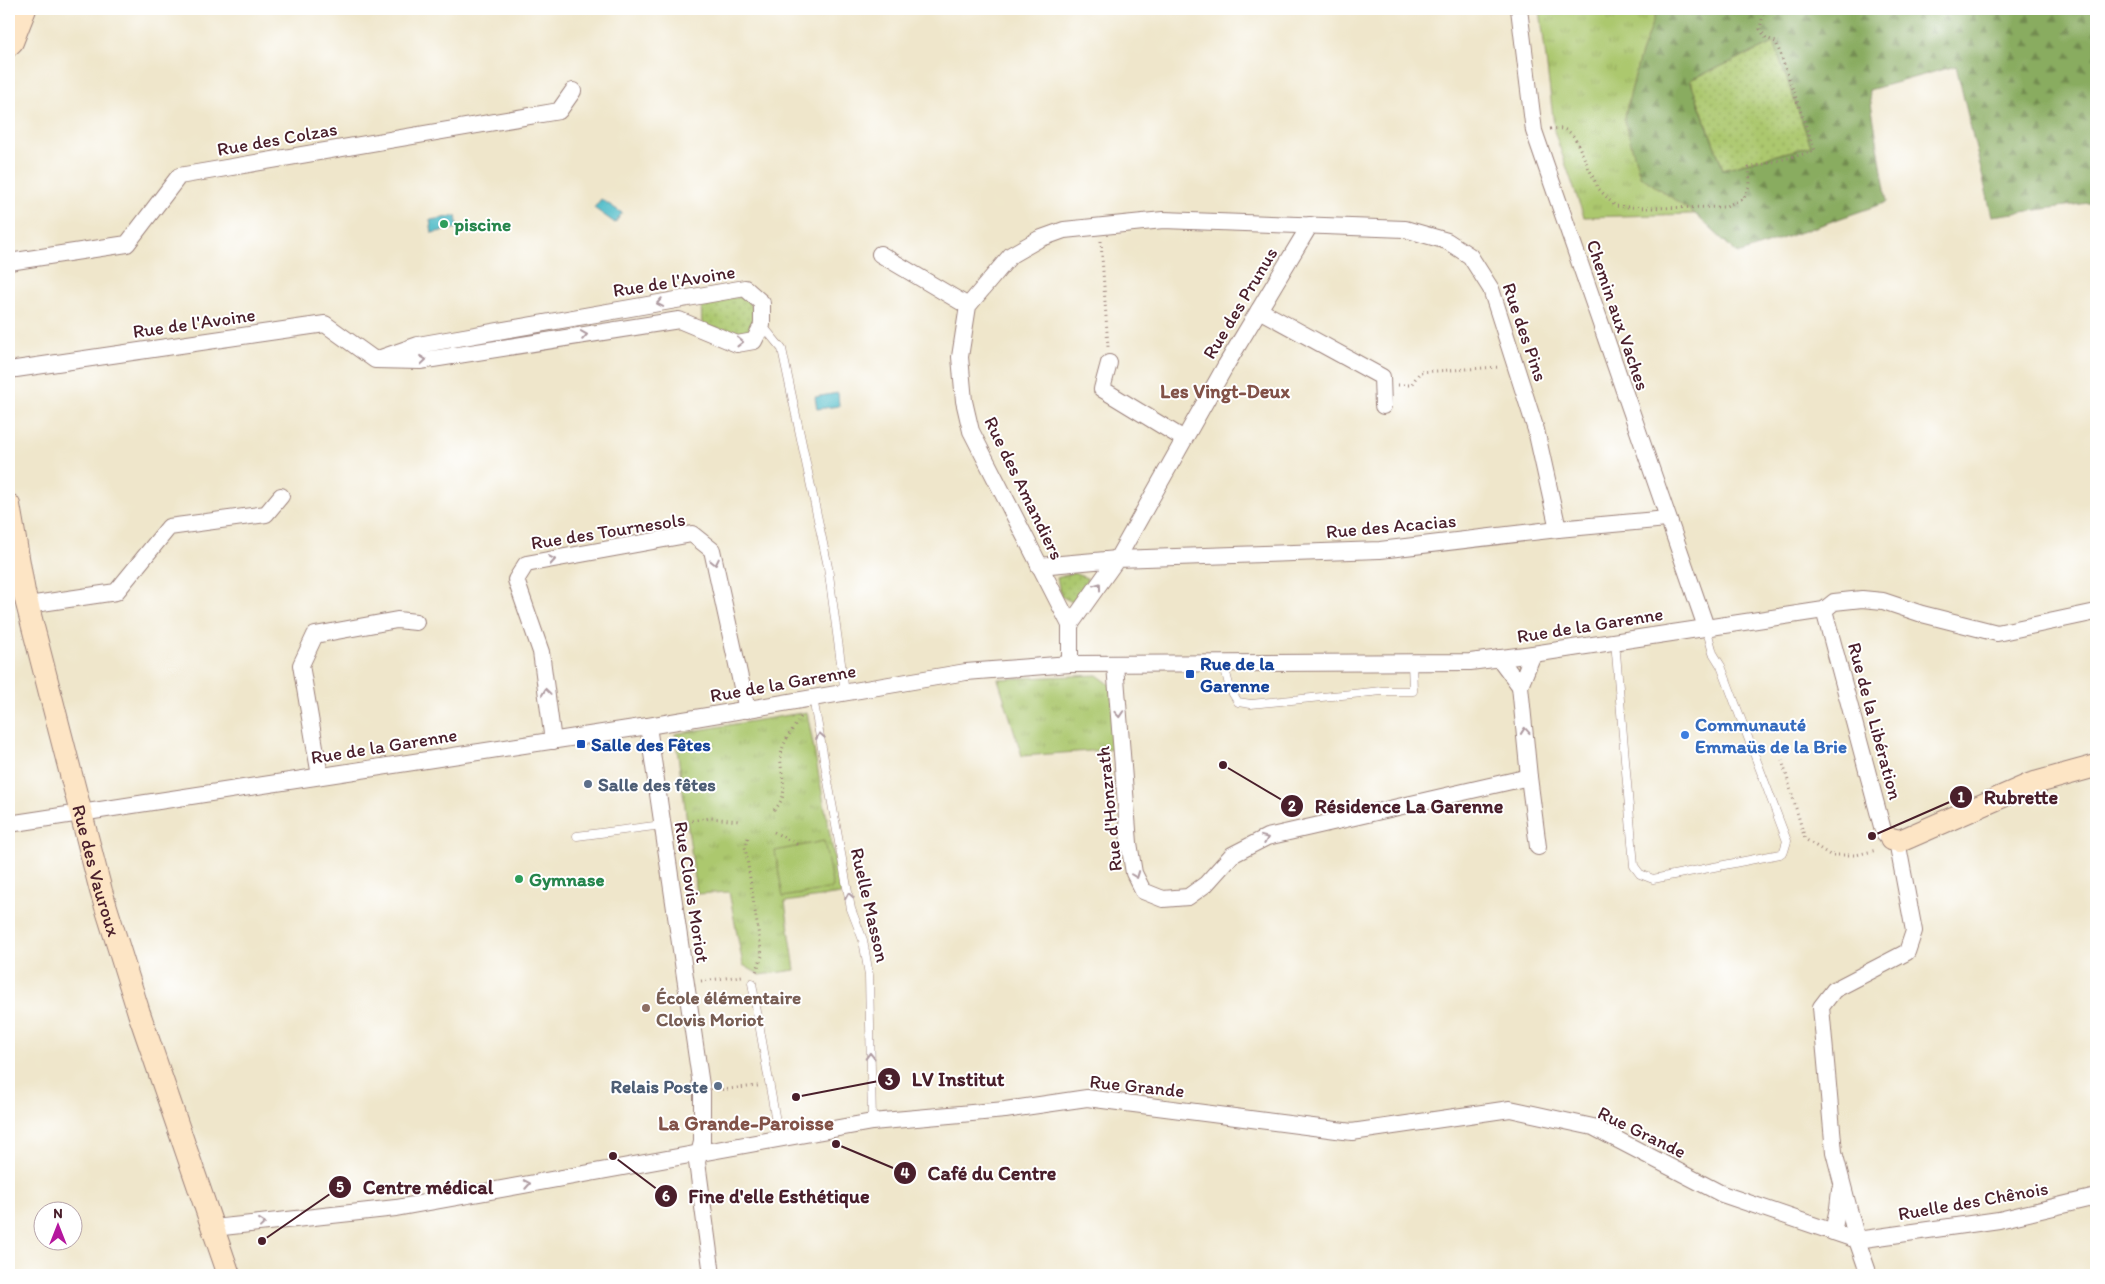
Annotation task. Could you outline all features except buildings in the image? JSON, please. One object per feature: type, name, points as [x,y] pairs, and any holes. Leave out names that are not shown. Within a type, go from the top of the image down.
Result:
[{"type":"street","points":[[9,45],[12,42],[25,9]]},
{"type":"street","name":"Chemin aux Vaches","points":[[1519,9],[1534,131],[1706,628]]},
{"type":"street","name":"Rue des Colzas","points":[[9,262],[127,244],[179,176],[559,111],[573,91]]},
{"type":"street","points":[[880,254],[968,306],[1011,255],[1039,238],[1064,230],[1163,220],[1310,226]]},
{"type":"street","name":"Rue des Prunus","points":[[1070,625],[1117,559],[1184,439],[1310,226]]},
{"type":"street","name":"Rue des Pins","points":[[1310,226],[1405,229],[1447,241],[1470,256],[1491,289],[1516,366],[1536,430],[1558,528]]},
{"type":"street","name":"Rue de l'Avoine","points":[[9,370],[325,324],[375,360],[420,361],[679,320],[737,344],[754,341],[762,325],[762,303],[745,288],[418,345],[375,360]]},
{"type":"street","points":[[679,320],[692,297]]},
{"type":"street","name":"Rue des Amandiers","points":[[968,306],[960,357],[964,401],[972,431],[1038,566],[1070,625],[1070,664]]},
{"type":"street","points":[[1259,310],[1382,377],[1383,406]]},
{"type":"street","points":[[1109,363],[1102,389],[1184,439]]},
{"type":"street","points":[[28,605],[116,592],[169,527],[266,514],[281,496]]},
{"type":"street","name":"Rue des Vauroux","points":[[9,505],[28,605],[101,891],[139,1013],[229,1275]]},
{"type":"street","name":"Rue des Acacias","points":[[1038,566],[1117,559],[1380,550],[1558,528],[1668,519]]},
{"type":"street","name":"Rue des Tournesols","points":[[553,741],[541,652],[516,580],[526,564],[692,534],[712,550],[748,710]]},
{"type":"street","name":"Rue de la Garenne","points":[[9,824],[81,815],[648,726],[845,693],[897,682],[966,672],[1070,664],[1224,665],[1470,662],[1824,610],[1834,602],[1862,599],[1883,601],[1922,614],[1997,633],[2096,612]]},
{"type":"street","name":"Rue de la Libération","points":[[1824,610],[1884,834],[1894,840],[1914,931],[1907,952],[1834,990],[1821,1007],[1834,1152],[1857,1240],[1869,1275]]},
{"type":"street","points":[[320,776],[301,665],[315,635],[397,620],[416,622]]},
{"type":"street","points":[[1533,654],[1520,686],[1538,847]]},
{"type":"street","points":[[1499,658],[1520,686]]},
{"type":"street","name":"Rue d'Honzrath","points":[[1115,665],[1129,843],[1134,873],[1143,891],[1163,899],[1188,897],[1206,884],[1232,855],[1267,837],[1529,777]]},
{"type":"street","name":"Rue Clovis Moriot","points":[[648,726],[702,1092],[702,1142],[697,1162],[712,1275]]},
{"type":"street","points":[[1894,840],[2031,784],[2096,766]]},
{"type":"street","name":"Rue Grande","points":[[214,1228],[396,1208],[872,1122],[1005,1110],[1087,1098],[1352,1132],[1510,1109],[1593,1127],[1722,1194],[1857,1240]]},
{"type":"street","name":"Rue de la Libération","points":[[1833,1232],[1841,1178]]},
{"type":"street","name":"Ruelle des Chênois","points":[[1857,1240],[1999,1220],[2096,1197]]},
{"type":"lane","points":[[762,325],[782,349],[828,566],[845,693]]},
{"type":"lane","points":[[1615,641],[1634,866],[1640,874],[1653,879],[1780,854],[1784,851],[1787,841],[1721,666],[1713,653],[1706,628]]},
{"type":"lane","points":[[1224,665],[1230,689],[1238,702],[1251,704],[1382,691],[1413,691],[1412,662]]},
{"type":"lane","name":"Ruelle Masson","points":[[813,698],[851,909],[863,940],[869,975],[872,1122]]},
{"type":"lane","points":[[577,836],[662,825]]},
{"type":"lane","points":[[752,982],[779,1139]]},
{"type":"path","points":[[1534,131],[1562,128],[1570,132],[1580,147],[1598,188],[1615,206],[1644,208],[1724,207],[1744,198],[1750,184],[1749,168],[1815,151],[1776,42],[1766,38],[1760,29],[1764,9]]},
{"type":"path","points":[[1100,226],[1109,363]]},
{"type":"path","points":[[1382,385],[1411,385],[1420,372],[1516,366]]},
{"type":"path","points":[[774,810],[784,795],[781,756],[785,742],[813,698]]},
{"type":"path","points":[[1782,760],[1805,839],[1830,855],[1856,855],[1882,849],[1894,840]]},
{"type":"path","points":[[662,825],[711,818],[739,822]]},
{"type":"path","points":[[774,832],[800,846]]},
{"type":"path","points":[[748,838],[746,846],[762,956],[752,982]]},
{"type":"path","points":[[686,981],[697,982],[755,974]]},
{"type":"path","points":[[702,1092],[770,1084]]},
{"type":"green space","points":[[1540,9],[1657,9],[1639,59],[1624,119],[1640,176],[1695,214],[1584,217],[1555,134]]},
{"type":"green space","points":[[1657,9],[2096,9],[2096,202],[1992,216],[1956,66],[1869,90],[1887,202],[1738,254],[1695,214],[1640,176],[1624,119],[1639,59]],"holes":[[[1774,43],[1811,146],[1723,169],[1690,80]]]},
{"type":"green space","points":[[1774,43],[1811,146],[1723,169],[1690,79]]},
{"type":"green space","points":[[745,297],[756,314],[753,329],[744,334],[702,325],[701,304],[726,298]]},
{"type":"green space","points":[[1073,573],[1087,578],[1086,586],[1080,598],[1074,603],[1061,596],[1057,578]]},
{"type":"green space","points":[[1097,675],[1112,686],[1117,749],[1022,756],[998,679]]},
{"type":"green space","points":[[807,712],[841,894],[785,902],[795,970],[760,975],[743,965],[729,892],[697,894],[675,734]]},
{"type":"green space","points":[[824,841],[833,888],[783,897],[775,851]]},
{"type":"water","points":[[601,199],[622,213],[615,223],[594,208]]},
{"type":"water","name":"piscine","points":[[456,216],[458,228],[432,233],[430,220]]},
{"type":"water","points":[[838,393],[839,406],[817,409],[815,397]]},
{"type":"place","name":"piscine","points":[[444,224]]},
{"type":"place","name":"Rue de la Garenne","points":[[1190,674]]},
{"type":"place","name":"Communauté Emmaüs de la Brie","points":[[1685,735]]},
{"type":"place","name":"Salle des Fêtes","points":[[581,744]]},
{"type":"place","name":"Résidence La Garenne","points":[[1223,765]]},
{"type":"place","name":"Salle des fêtes","points":[[588,784]]},
{"type":"place","name":"Rubrette","points":[[1872,836]]},
{"type":"place","name":"Gymnase","points":[[519,879]]},
{"type":"place","name":"École élémentaire Clovis Moriot","points":[[646,1008]]},
{"type":"place","name":"Relais Poste","points":[[718,1086]]},
{"type":"place","name":"LV Institut","points":[[796,1097]]},
{"type":"place","name":"Café du Centre","points":[[836,1144]]},
{"type":"place","name":"Fine d'elle Esthétique","points":[[613,1156]]},
{"type":"place","name":"Centre médical","points":[[262,1241]]},
{"type":"district","name":"Les Vingt-Deux","points":[[1225,391]]},
{"type":"district","name":"La Grande-Paroisse","points":[[746,1122]]}]
